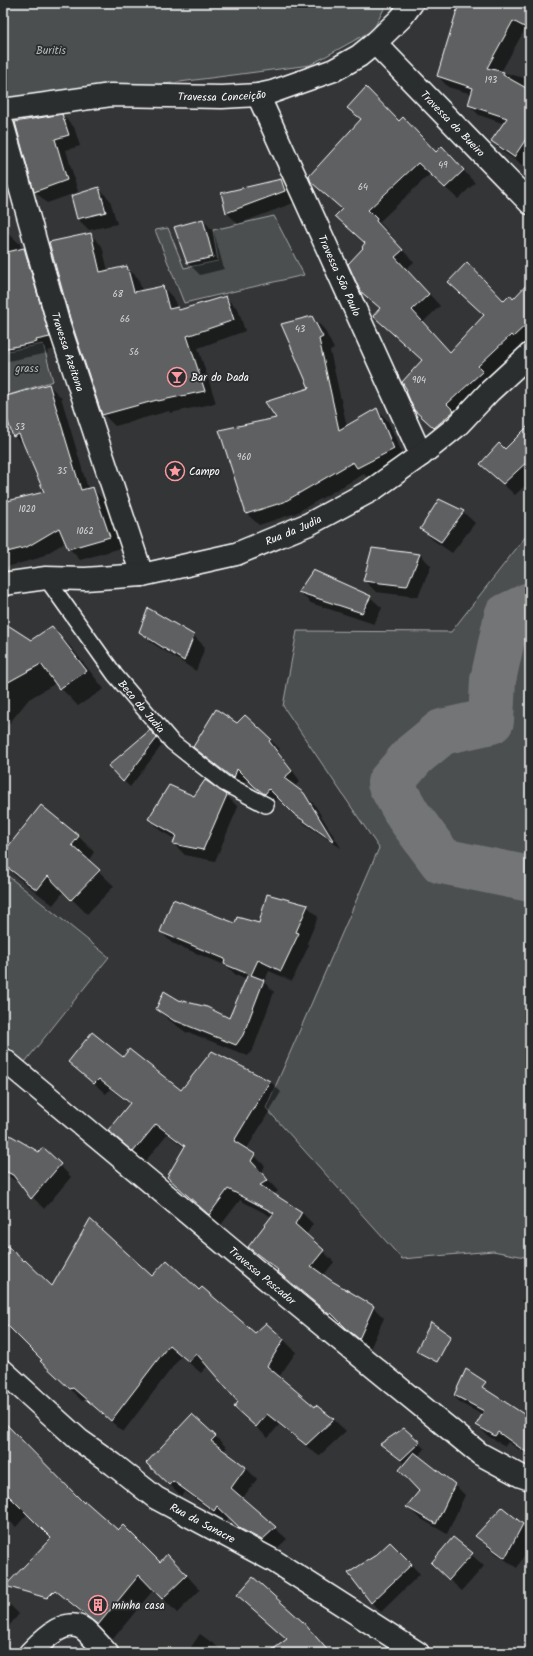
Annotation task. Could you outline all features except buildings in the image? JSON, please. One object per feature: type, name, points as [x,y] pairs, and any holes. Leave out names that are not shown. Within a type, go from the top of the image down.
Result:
[{"type":"street","name":"Travessa Conceição","points":[[3,110],[111,95],[188,98],[258,95],[298,84],[334,70],[359,56],[401,18],[412,3]]},
{"type":"street","name":"Travessa do Bueiro","points":[[375,43],[530,203]]},
{"type":"street","name":"Travessa São Paulo","points":[[258,95],[421,455]]},
{"type":"street","name":"Travessa Azeitona","points":[[3,126],[58,322],[142,575]]},
{"type":"street","name":"Rua da Judia","points":[[3,584],[46,578],[85,579],[142,575],[236,554],[309,524],[372,490],[421,455],[457,426],[490,391],[530,354]]},
{"type":"street","name":"Travessa Pescador","points":[[3,1059],[288,1297],[480,1454],[521,1476],[530,1478]]},
{"type":"street","name":"Rua da Sanacre","points":[[3,1372],[79,1440],[113,1464],[156,1498],[274,1561],[418,1653]]},
{"type":"street","points":[[30,1653],[52,1633],[64,1626],[76,1625],[85,1630],[107,1653]]},
{"type":"lane","name":"Beco da Judia","points":[[46,578],[115,675],[172,742],[224,783],[266,805]]},
{"type":"green space","name":"Buritis","points":[[3,3],[387,3],[373,30],[310,65],[3,105]]},
{"type":"green space","points":[[274,216],[304,275],[184,303],[155,230],[168,228],[184,268],[218,261],[213,230]]},
{"type":"green space","name":"grass","points":[[43,344],[53,381],[3,397],[3,352]]},
{"type":"green space","points":[[530,531],[530,1258],[493,1251],[402,1259],[266,1108],[379,848],[283,706],[297,631],[451,632]]},
{"type":"green space","points":[[3,872],[109,957],[25,1062],[3,1044]]},
{"type":"waterway","points":[[530,605],[507,616],[493,680],[491,721],[442,732],[414,755],[390,783],[408,815],[442,861],[530,879]]},
{"type":"place","name":"Bar do Dada","points":[[177,377]]},
{"type":"place","name":"Campo","points":[[175,471]]},
{"type":"place","name":"minha casa","points":[[98,1605]]}]
